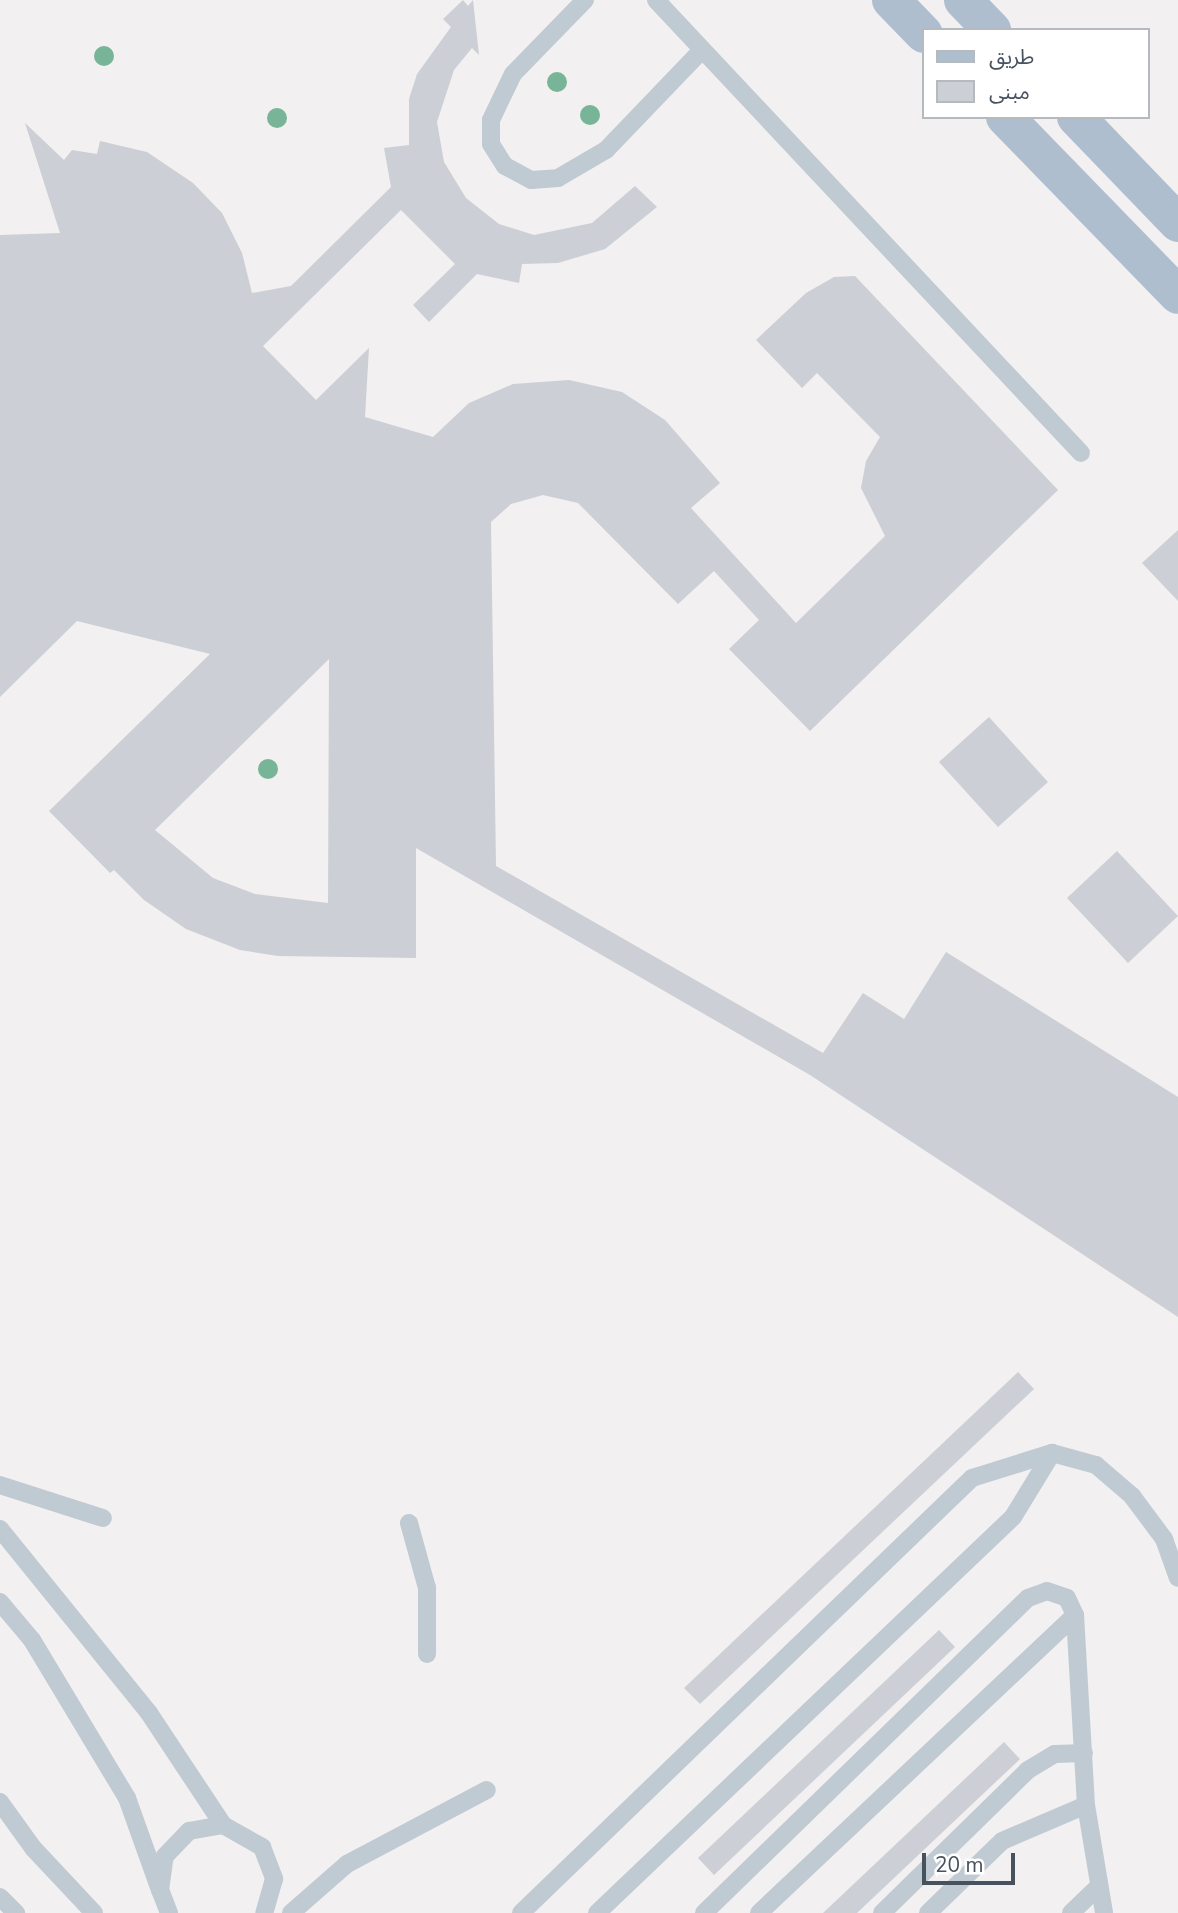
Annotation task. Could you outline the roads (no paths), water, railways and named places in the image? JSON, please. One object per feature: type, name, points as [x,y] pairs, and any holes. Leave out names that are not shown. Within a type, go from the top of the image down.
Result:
[{"type":"main road","points":[[891,0],[922,32]]},
{"type":"main road","points":[[963,0],[990,28]]},
{"type":"main road","points":[[1007,119],[1178,295]]},
{"type":"main road","points":[[1078,119],[1178,223]]},
{"type":"lane","points":[[585,0],[513,74],[491,120],[491,144],[505,166],[531,180],[558,178],[606,150],[702,50]]},
{"type":"lane","points":[[656,0],[1081,453]]},
{"type":"lane","points":[[521,1913],[972,1478],[1052,1453],[1096,1465],[1132,1496],[1164,1539],[1178,1578]]},
{"type":"lane","points":[[597,1913],[1013,1517],[1052,1453]]},
{"type":"lane","points":[[0,1485],[103,1518]]},
{"type":"lane","points":[[408,1524],[427,1588],[427,1654]]},
{"type":"lane","points":[[0,1529],[149,1713],[223,1825],[262,1847],[274,1879],[265,1913]]},
{"type":"lane","points":[[704,1913],[1028,1598],[1047,1591],[1067,1598],[1074,1615],[1086,1805],[1104,1913]]},
{"type":"lane","points":[[0,1602],[32,1640],[127,1798],[169,1913]]},
{"type":"lane","points":[[759,1913],[1074,1615]]},
{"type":"lane","points":[[882,1913],[1028,1770],[1055,1754],[1084,1753]]},
{"type":"lane","points":[[291,1913],[347,1864],[487,1790]]},
{"type":"lane","points":[[0,1801],[33,1849],[94,1913]]},
{"type":"lane","points":[[928,1913],[1002,1841],[1086,1805]]},
{"type":"lane","points":[[160,1890],[166,1856],[189,1831],[223,1825]]},
{"type":"lane","points":[[1071,1913],[1099,1886]]},
{"type":"lane","points":[[0,1897],[16,1913]]}]
